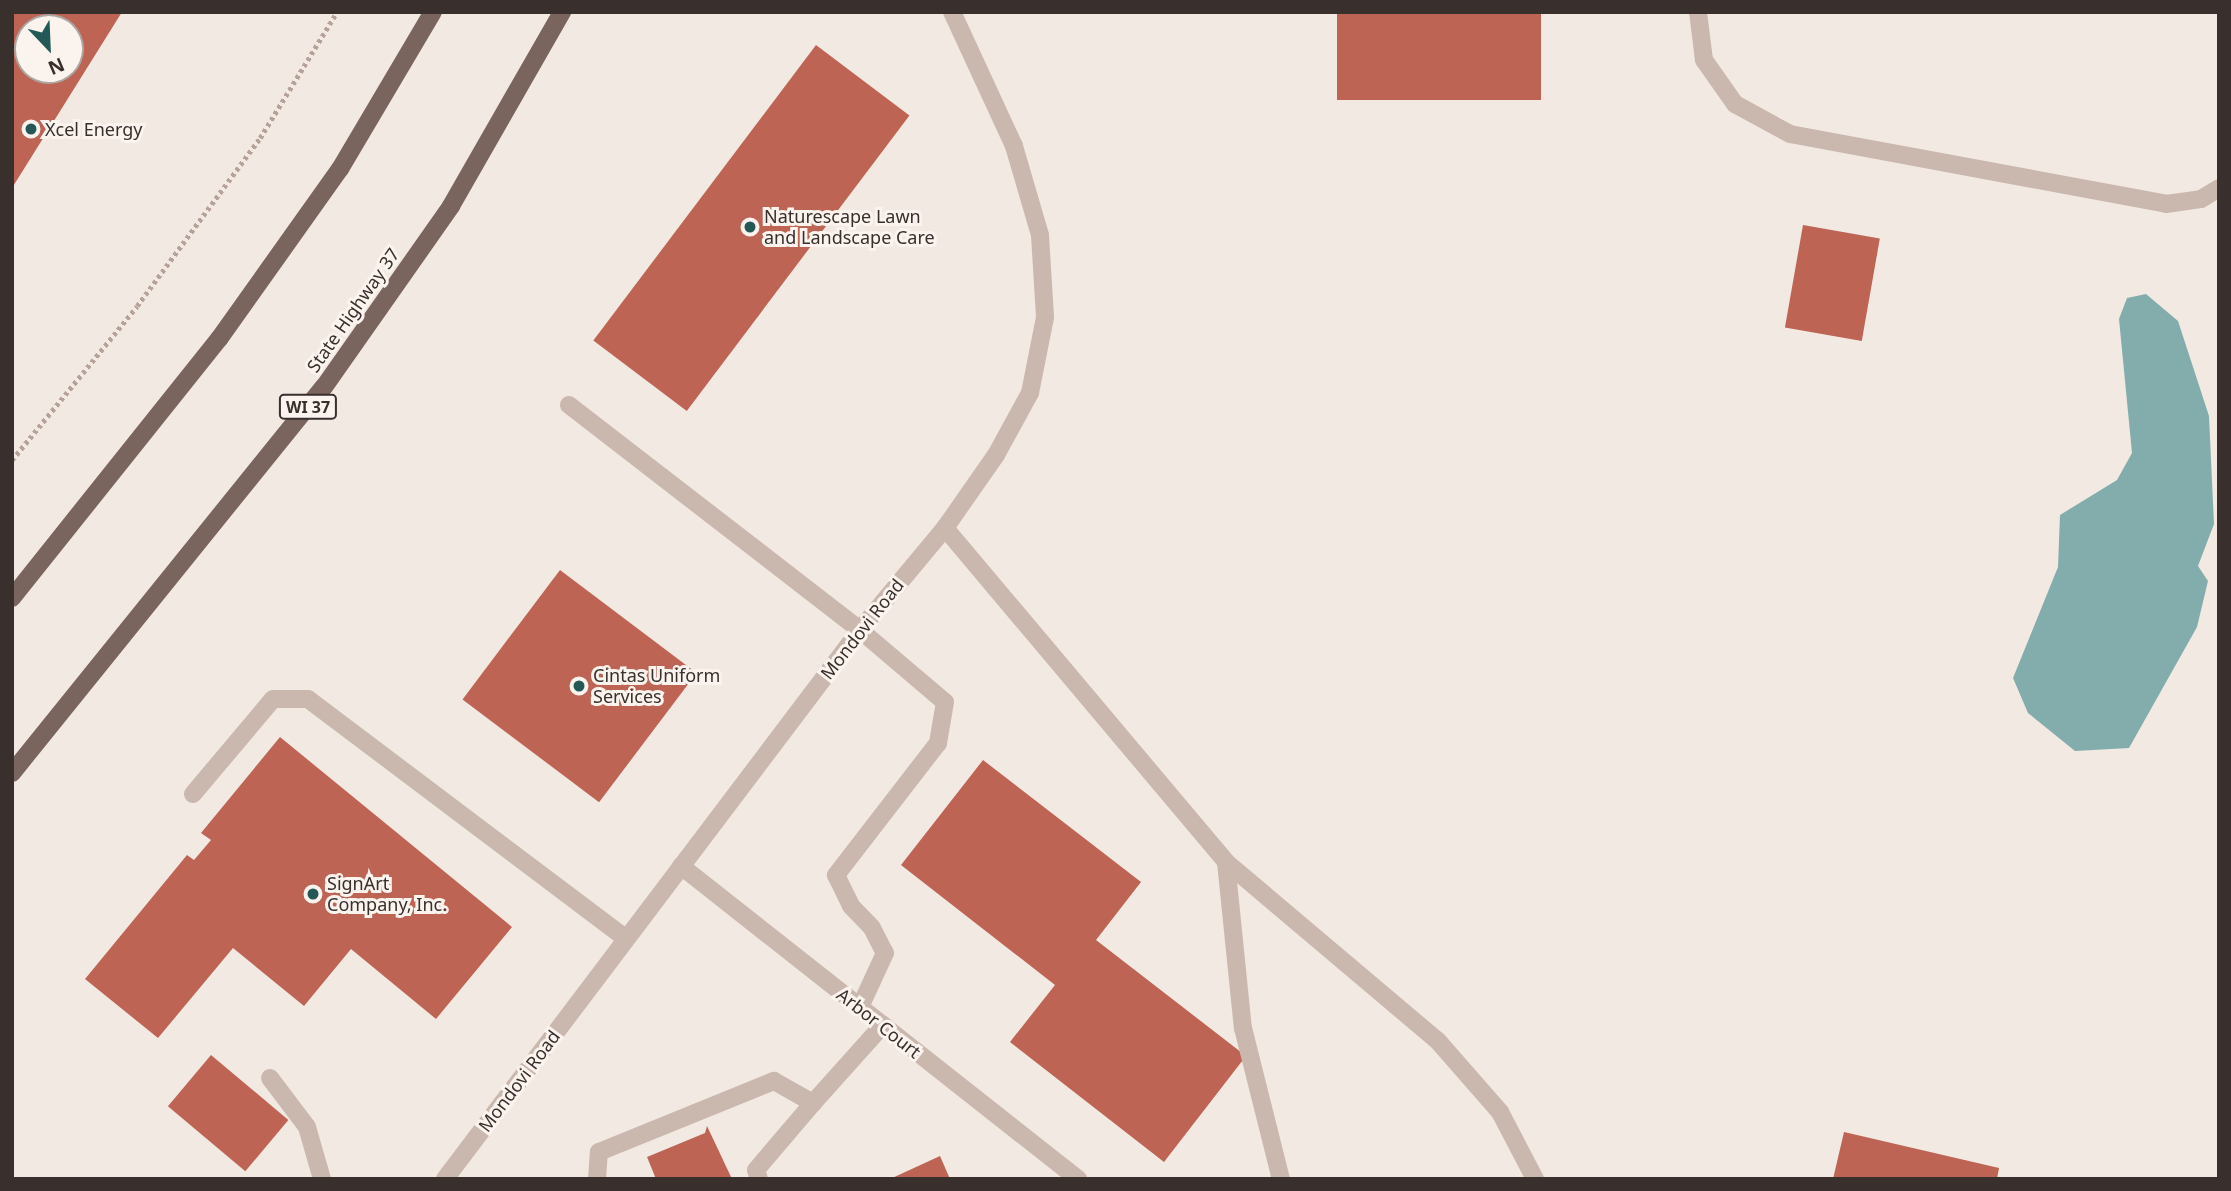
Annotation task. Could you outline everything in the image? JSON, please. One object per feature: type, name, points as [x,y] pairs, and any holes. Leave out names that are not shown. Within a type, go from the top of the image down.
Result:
[{"type":"main road","points":[[12,598],[219,339],[340,169],[433,12]]},
{"type":"main road","name":"State Highway 37","points":[[12,773],[324,387],[451,206],[562,12]]},
{"type":"street","name":"Mondovi Road","points":[[445,1179],[860,630],[944,528],[996,455],[1030,394],[1045,317],[1040,235],[1014,146],[952,12]]},
{"type":"street","points":[[1698,12],[1704,60],[1735,104],[1790,134],[2166,204],[2200,199],[2219,188]]},
{"type":"street","points":[[569,405],[860,630],[945,702],[938,743],[836,875],[851,906],[872,928],[885,953],[860,1007]]},
{"type":"street","points":[[944,528],[1226,862],[1437,1040],[1500,1112],[1535,1179]]},
{"type":"street","points":[[193,794],[273,699],[308,699],[626,939]]},
{"type":"street","points":[[1226,862],[1243,1028],[1281,1179]]},
{"type":"street","name":"Arbor Court","points":[[681,866],[1077,1179]]},
{"type":"street","points":[[760,1179],[756,1170],[883,1026]]},
{"type":"street","points":[[270,1078],[307,1127],[322,1179]]},
{"type":"street","points":[[597,1179],[599,1152],[774,1081],[813,1103]]},
{"type":"path","points":[[12,460],[137,306],[260,138],[337,12]]},
{"type":"water","points":[[2146,294],[2178,321],[2209,416],[2214,524],[2198,566],[2208,581],[2197,627],[2129,748],[2075,751],[2028,713],[2013,678],[2058,567],[2060,515],[2117,480],[2132,453],[2119,319],[2127,298]]},
{"type":"building","name":"Xcel Energy","points":[[12,12],[122,12],[84,73],[84,14],[14,14],[14,84],[77,84],[12,188]]},
{"type":"building","points":[[1337,12],[1541,12],[1541,100],[1337,100]]},
{"type":"building","name":"Naturescape Lawn and Landscape Care","points":[[816,45],[909,115],[687,411],[593,340]]},
{"type":"building","points":[[1803,225],[1880,239],[1862,341],[1785,327]]},
{"type":"building","name":"Cintas Uniform Services","points":[[560,570],[697,673],[599,802],[463,699]]},
{"type":"building","name":"SignArt Company, Inc.","points":[[280,737],[512,927],[436,1019],[351,949],[304,1006],[233,948],[158,1038],[85,979],[187,855],[194,860],[211,840],[201,833]]},
{"type":"building","points":[[983,760],[1141,882],[1096,940],[1246,1056],[1164,1162],[1010,1042],[1055,985],[901,865]]},
{"type":"building","points":[[211,1055],[288,1120],[245,1171],[168,1106]]},
{"type":"building","points":[[707,1126],[732,1179],[656,1179],[647,1157],[705,1133]]},
{"type":"building","points":[[1844,1132],[1999,1168],[1997,1179],[1833,1179]]},
{"type":"building","points":[[940,1156],[950,1179],[890,1179]]},
{"type":"place","name":"Xcel Energy","points":[[31,129]]},
{"type":"place","name":"Naturescape Lawn and Landscape Care","points":[[750,227]]},
{"type":"place","name":"Cintas Uniform Services","points":[[579,686]]},
{"type":"place","name":"SignArt Company, Inc.","points":[[313,894]]}]
